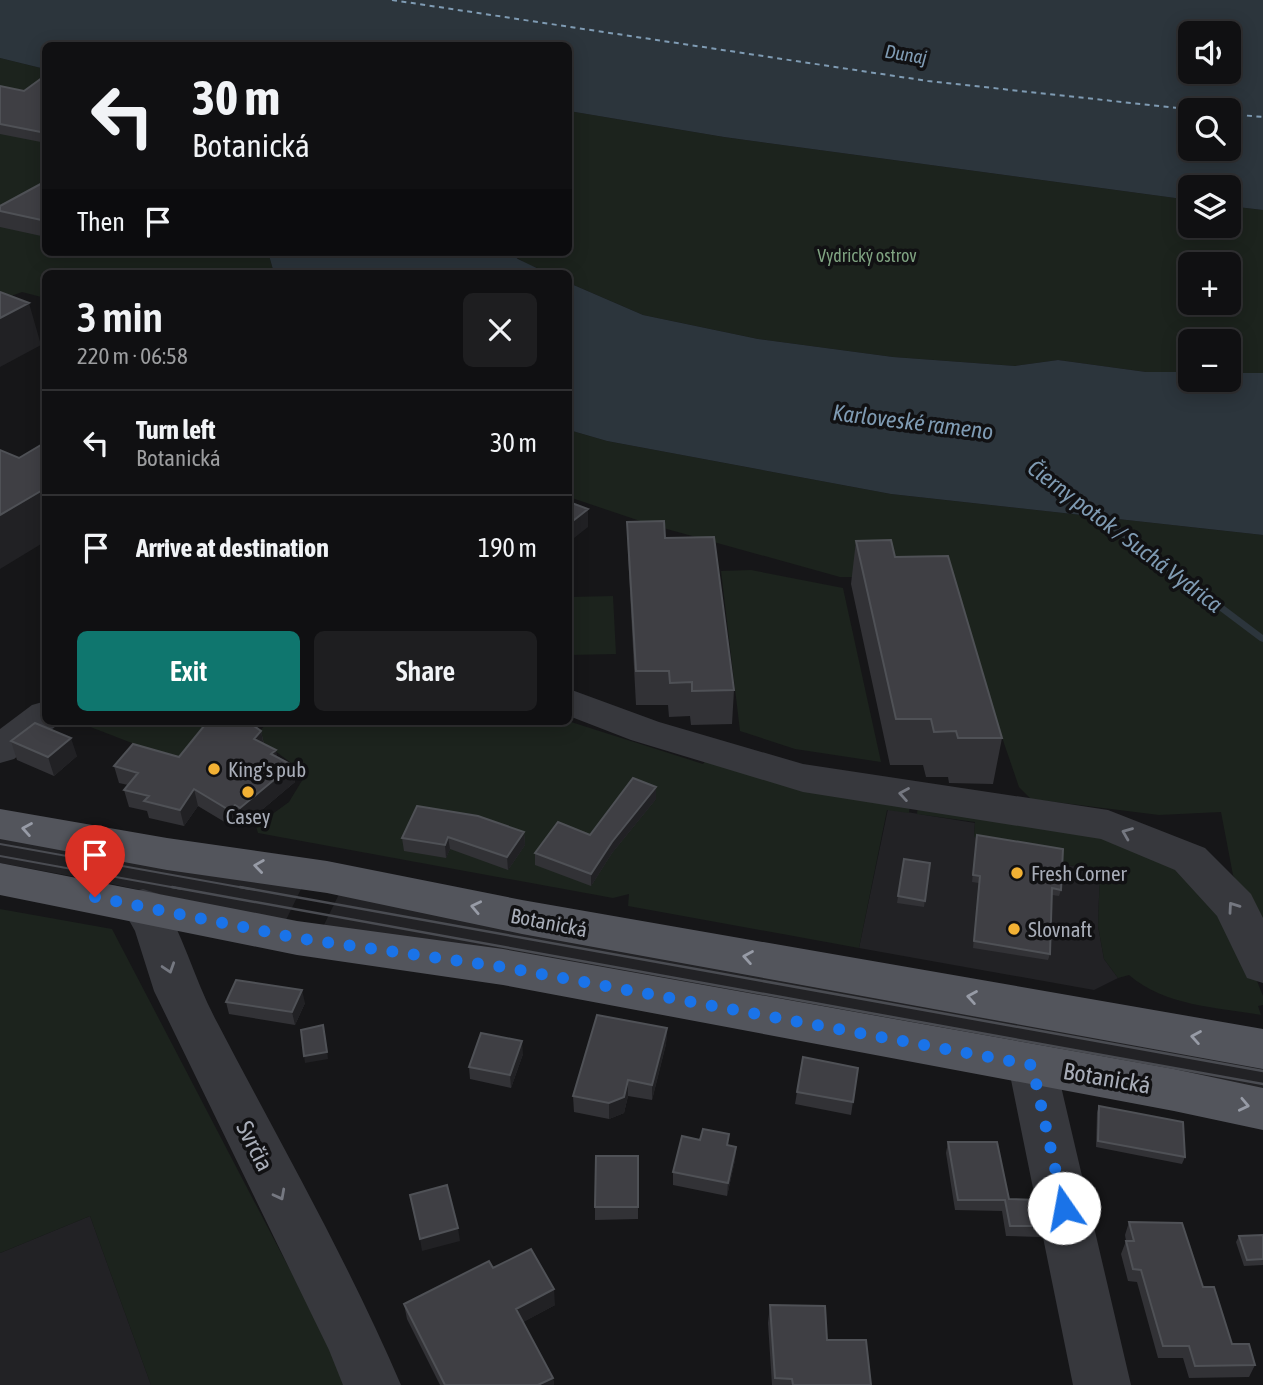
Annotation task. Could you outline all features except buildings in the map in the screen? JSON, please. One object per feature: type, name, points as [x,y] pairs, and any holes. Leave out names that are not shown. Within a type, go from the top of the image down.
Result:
[{"type":"main road","name":"Botanická","points":[[0,824],[167,854],[314,874],[535,920],[1263,1049]]},
{"type":"main road","name":"Botanická","points":[[0,879],[297,938],[503,967],[1174,1090],[1263,1110]]},
{"type":"street","points":[[572,703],[645,732],[803,778],[1108,825],[1119,829],[1191,859],[1235,906],[1263,965]]},
{"type":"street","points":[[0,748],[42,718]]},
{"type":"street","name":"Svrčia","points":[[143,906],[157,930],[177,991],[362,1361]]},
{"type":"street","points":[[1032,1065],[1102,1385]]},
{"type":"shaded area","points":[[888,809],[975,823],[974,836],[1003,842],[1061,864],[1100,870],[1098,926],[1104,959],[1118,978],[1094,990],[859,948]]},
{"type":"shaded area","points":[[0,838],[303,885],[285,922],[103,882],[0,863]]},
{"type":"shaded area","points":[[340,892],[1263,1063],[1263,1092],[322,929]]},
{"type":"shaded area","points":[[90,1216],[151,1385],[0,1385],[0,1253]]},
{"type":"green space","points":[[0,58],[42,68],[42,256],[269,256],[273,270],[42,270],[42,297],[22,292],[0,300]]},
{"type":"green space","name":"Vydrický ostrov","points":[[572,112],[724,137],[1178,198],[1178,238],[1241,238],[1241,207],[1263,210],[1263,373],[1241,373],[1241,329],[1178,329],[1178,372],[1146,372],[1058,360],[1015,366],[893,357],[758,339],[643,315],[572,284],[572,270],[537,268],[515,256],[572,256]]},
{"type":"green space","points":[[572,431],[607,441],[891,494],[1263,535],[1263,928],[1233,875],[1221,812],[1159,815],[1031,799],[1019,787],[952,591],[881,577],[840,577],[649,524],[572,498]]},
{"type":"green space","points":[[751,570],[843,588],[881,762],[795,749],[740,731],[721,571]]},
{"type":"green space","points":[[613,596],[616,654],[572,655],[572,597]]},
{"type":"green space","points":[[572,722],[703,764],[707,759],[910,803],[909,813],[887,810],[859,948],[628,906],[629,894],[613,898],[258,833],[256,826],[289,802],[306,774],[255,736],[265,725],[572,725]]},
{"type":"green space","points":[[85,725],[220,725],[181,762]]},
{"type":"green space","points":[[918,805],[1079,827],[1180,868],[1245,951],[1263,996],[1263,1005],[1258,1006],[1261,1015],[1192,1004],[1158,993],[1129,975],[1118,978],[1104,959],[1098,926],[1100,870],[1061,864],[1002,842],[974,837],[975,822],[917,814]]},
{"type":"green space","points":[[0,909],[112,929],[326,1339],[344,1385],[151,1385],[90,1216],[0,1253]]},
{"type":"water","name":"Dunaj","points":[[0,0],[1263,0],[1263,210],[1241,207],[1241,175],[1178,175],[1178,198],[724,137],[572,112],[572,42],[42,42],[42,68],[0,58]]},
{"type":"water","points":[[269,256],[515,256],[541,270],[273,270]]},
{"type":"water","name":"Karloveské rameno","points":[[572,284],[643,315],[758,339],[893,357],[1015,366],[1058,360],[1146,372],[1178,372],[1178,392],[1241,392],[1241,373],[1263,373],[1263,535],[891,494],[607,441],[572,431]]},
{"type":"waterway","name":"Čierny potok / Suchá Vydrica","points":[[1094,512],[1263,639]]},
{"type":"ferry route","points":[[392,0],[928,81],[1178,108]]},
{"type":"ferry route","points":[[1241,115],[1263,117]]},
{"type":"tram line","points":[[0,844],[250,889]]},
{"type":"tram line","points":[[0,856],[182,889]]},
{"type":"tram line","points":[[172,887],[1263,1084]]},
{"type":"tram line","points":[[240,887],[1263,1071]]},
{"type":"place","name":"King's pub","points":[[214,769]]},
{"type":"place","name":"Casey","points":[[248,792]]},
{"type":"place","name":"Fresh Corner","points":[[1017,873]]},
{"type":"place","name":"Slovnaft","points":[[1014,929]]},
{"type":"route","points":[[95,897],[297,938],[503,967],[1032,1065],[1064,1208]]}]
